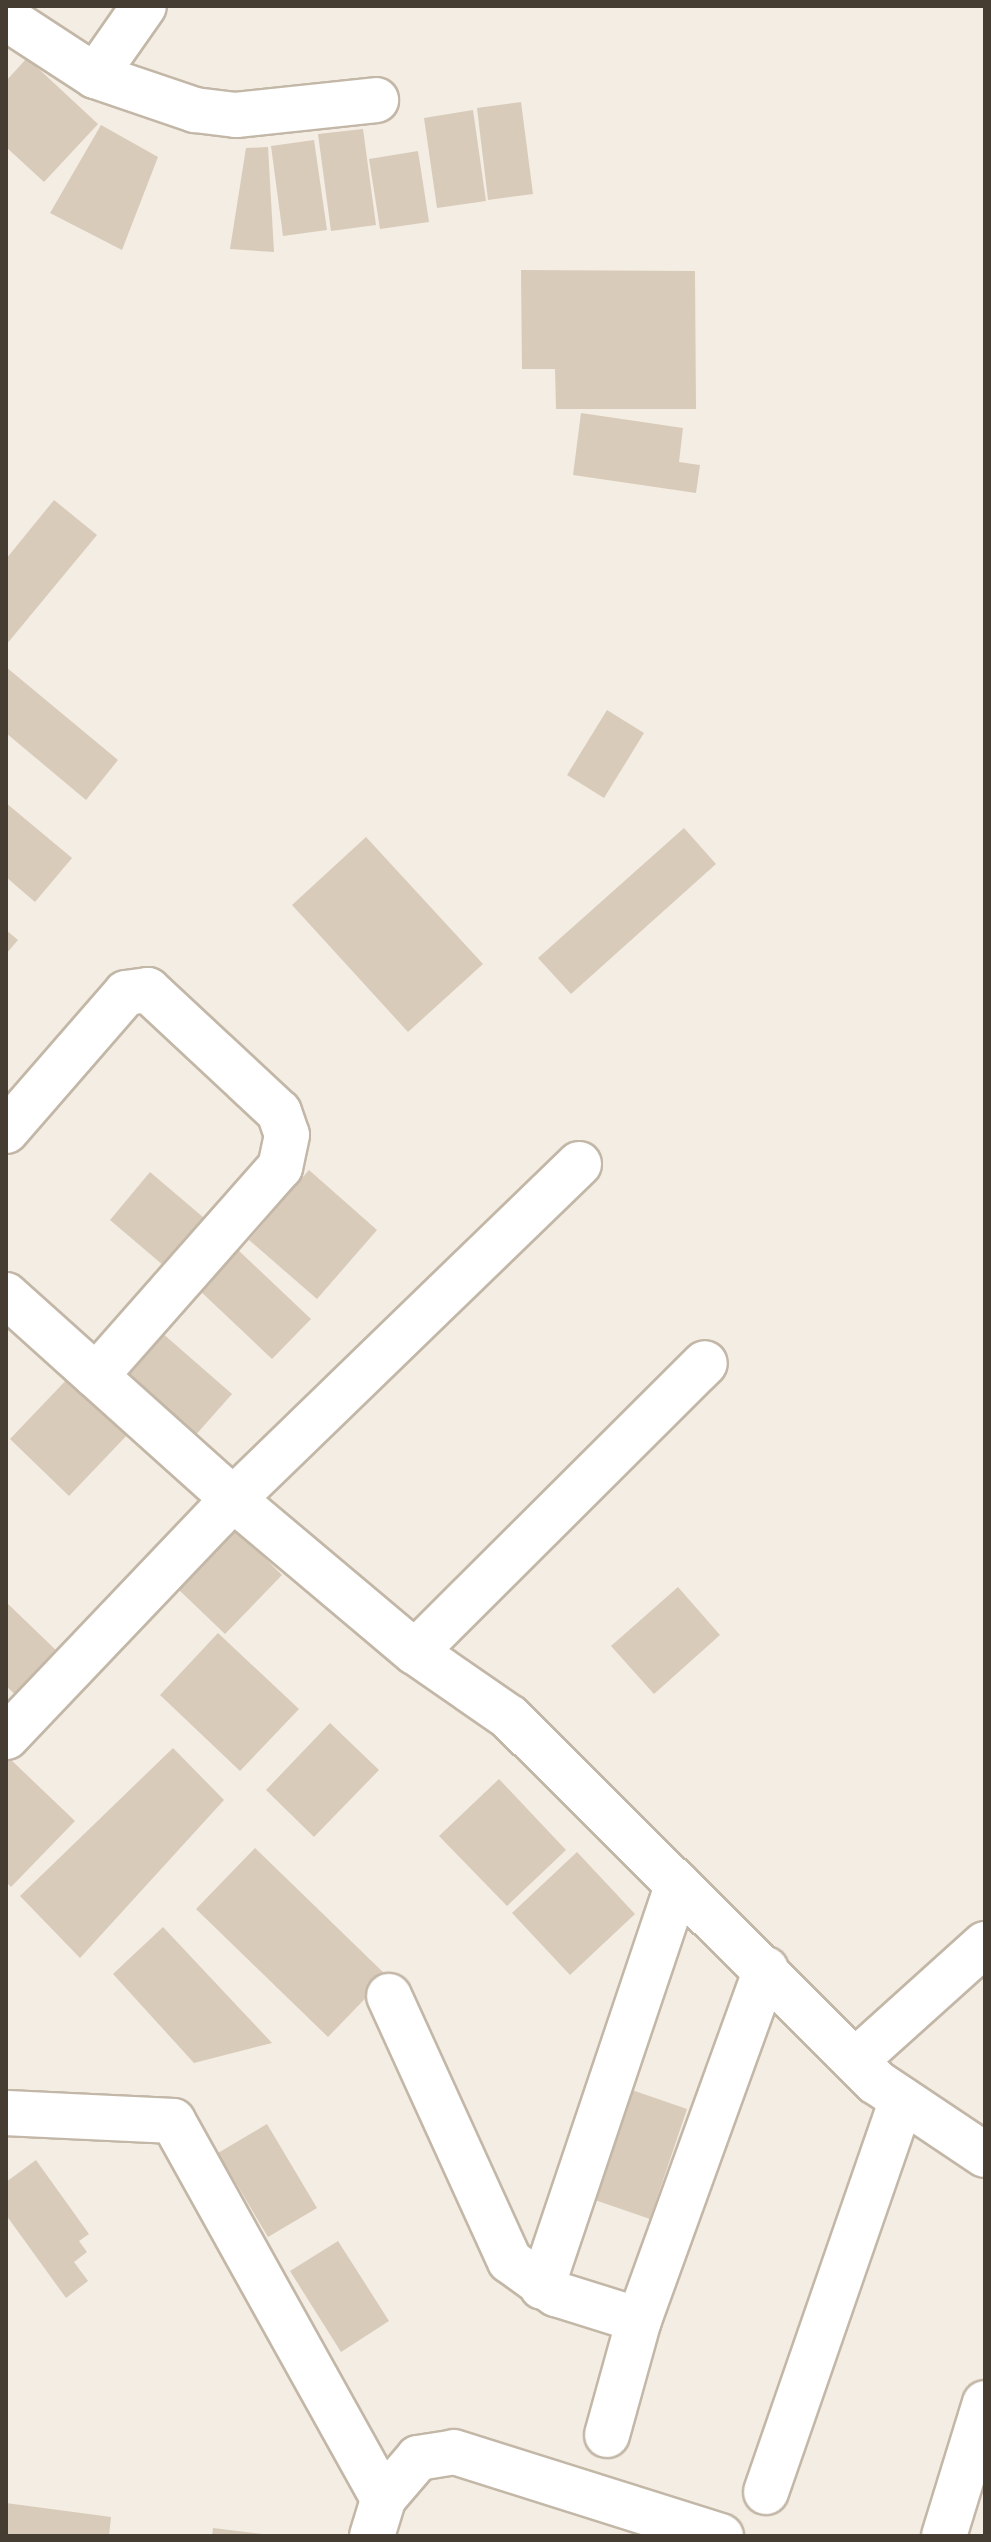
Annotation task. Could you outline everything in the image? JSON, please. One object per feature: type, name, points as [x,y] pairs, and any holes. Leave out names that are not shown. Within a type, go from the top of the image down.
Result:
[{"type":"street","points":[[95,76],[144,6]]},
{"type":"street","points":[[6,18],[95,76],[195,110],[236,115],[376,100]]},
{"type":"street","points":[[6,1131],[126,993],[148,990],[279,1112],[287,1135],[280,1167],[96,1376]]},
{"type":"street","points":[[6,1737],[233,1499],[579,1164]]},
{"type":"street","points":[[6,1295],[233,1499],[415,1652],[509,1717],[766,1969],[855,2061],[902,2100],[985,2155]]},
{"type":"street","points":[[415,1652],[705,1363]]},
{"type":"street","points":[[542,2287],[678,1884]]},
{"type":"street","points":[[855,2061],[985,1944]]},
{"type":"street","points":[[607,2435],[639,2320],[766,1969]]},
{"type":"street","points":[[389,1996],[510,2261],[542,2287],[639,2320]]},
{"type":"street","points":[[766,2492],[902,2100]]},
{"type":"street","points":[[6,2113],[173,2121],[377,2518],[418,2458],[454,2452],[721,2536]]},
{"type":"street","points":[[944,2536],[985,2403]]},
{"type":"building","points":[[27,58],[98,124],[44,182],[6,147],[6,81]]},
{"type":"building","points":[[521,102],[533,194],[488,200],[477,108]]},
{"type":"building","points":[[473,110],[486,201],[437,208],[424,118]]},
{"type":"building","points":[[101,125],[158,157],[122,250],[50,213]]},
{"type":"building","points":[[363,129],[376,225],[331,231],[318,134]]},
{"type":"building","points":[[314,140],[327,230],[283,236],[271,146]]},
{"type":"building","points":[[268,147],[274,252],[230,249],[246,148]]},
{"type":"building","points":[[418,151],[429,222],[380,229],[369,159]]},
{"type":"building","points":[[521,270],[695,271],[696,409],[556,409],[555,369],[522,369]]},
{"type":"building","points":[[581,413],[683,428],[679,462],[700,465],[696,493],[573,475]]},
{"type":"building","points":[[54,500],[97,535],[6,645],[6,559]]},
{"type":"building","points":[[6,667],[118,760],[86,800],[6,733]]},
{"type":"building","points":[[607,710],[644,733],[604,798],[567,775]]},
{"type":"building","points":[[6,803],[72,858],[35,902],[6,877]]},
{"type":"building","points":[[684,828],[716,864],[571,994],[538,958]]},
{"type":"building","points":[[366,837],[483,964],[408,1032],[292,905]]},
{"type":"building","points":[[6,930],[18,940],[6,954]]},
{"type":"building","points":[[309,1170],[377,1230],[317,1299],[249,1240]]},
{"type":"building","points":[[150,1172],[217,1229],[177,1277],[110,1220]]},
{"type":"building","points":[[236,1248],[311,1319],[272,1359],[198,1289]]},
{"type":"building","points":[[161,1332],[232,1394],[193,1438],[123,1376]]},
{"type":"building","points":[[71,1375],[130,1432],[69,1496],[10,1439]]},
{"type":"building","points":[[236,1529],[282,1575],[225,1634],[178,1589]]},
{"type":"building","points":[[678,1587],[720,1635],[654,1694],[611,1646]]},
{"type":"building","points":[[6,1602],[61,1655],[20,1699],[6,1686]]},
{"type":"building","points":[[218,1633],[299,1709],[240,1771],[160,1695]]},
{"type":"building","points":[[330,1723],[379,1770],[314,1837],[266,1790]]},
{"type":"building","points":[[173,1748],[224,1800],[80,1958],[20,1896]]},
{"type":"building","points":[[8,1757],[75,1821],[11,1887],[6,1882]]},
{"type":"building","points":[[499,1779],[566,1850],[507,1906],[439,1836]]},
{"type":"building","points":[[255,1848],[387,1976],[328,2037],[196,1909]]},
{"type":"building","points":[[577,1852],[635,1914],[570,1975],[512,1913]]},
{"type":"building","points":[[163,1927],[272,2043],[194,2063],[113,1974]]},
{"type":"building","points":[[629,2089],[687,2109],[650,2219],[592,2199]]},
{"type":"building","points":[[267,2124],[317,2208],[268,2237],[218,2153]]},
{"type":"building","points":[[36,2160],[89,2234],[79,2241],[87,2252],[74,2262],[88,2281],[66,2298],[6,2215],[6,2182]]},
{"type":"building","points":[[338,2241],[389,2321],[341,2352],[290,2271]]},
{"type":"building","points":[[6,2503],[111,2517],[109,2536],[6,2536]]},
{"type":"building","points":[[213,2528],[263,2534],[263,2536],[212,2536]]}]
